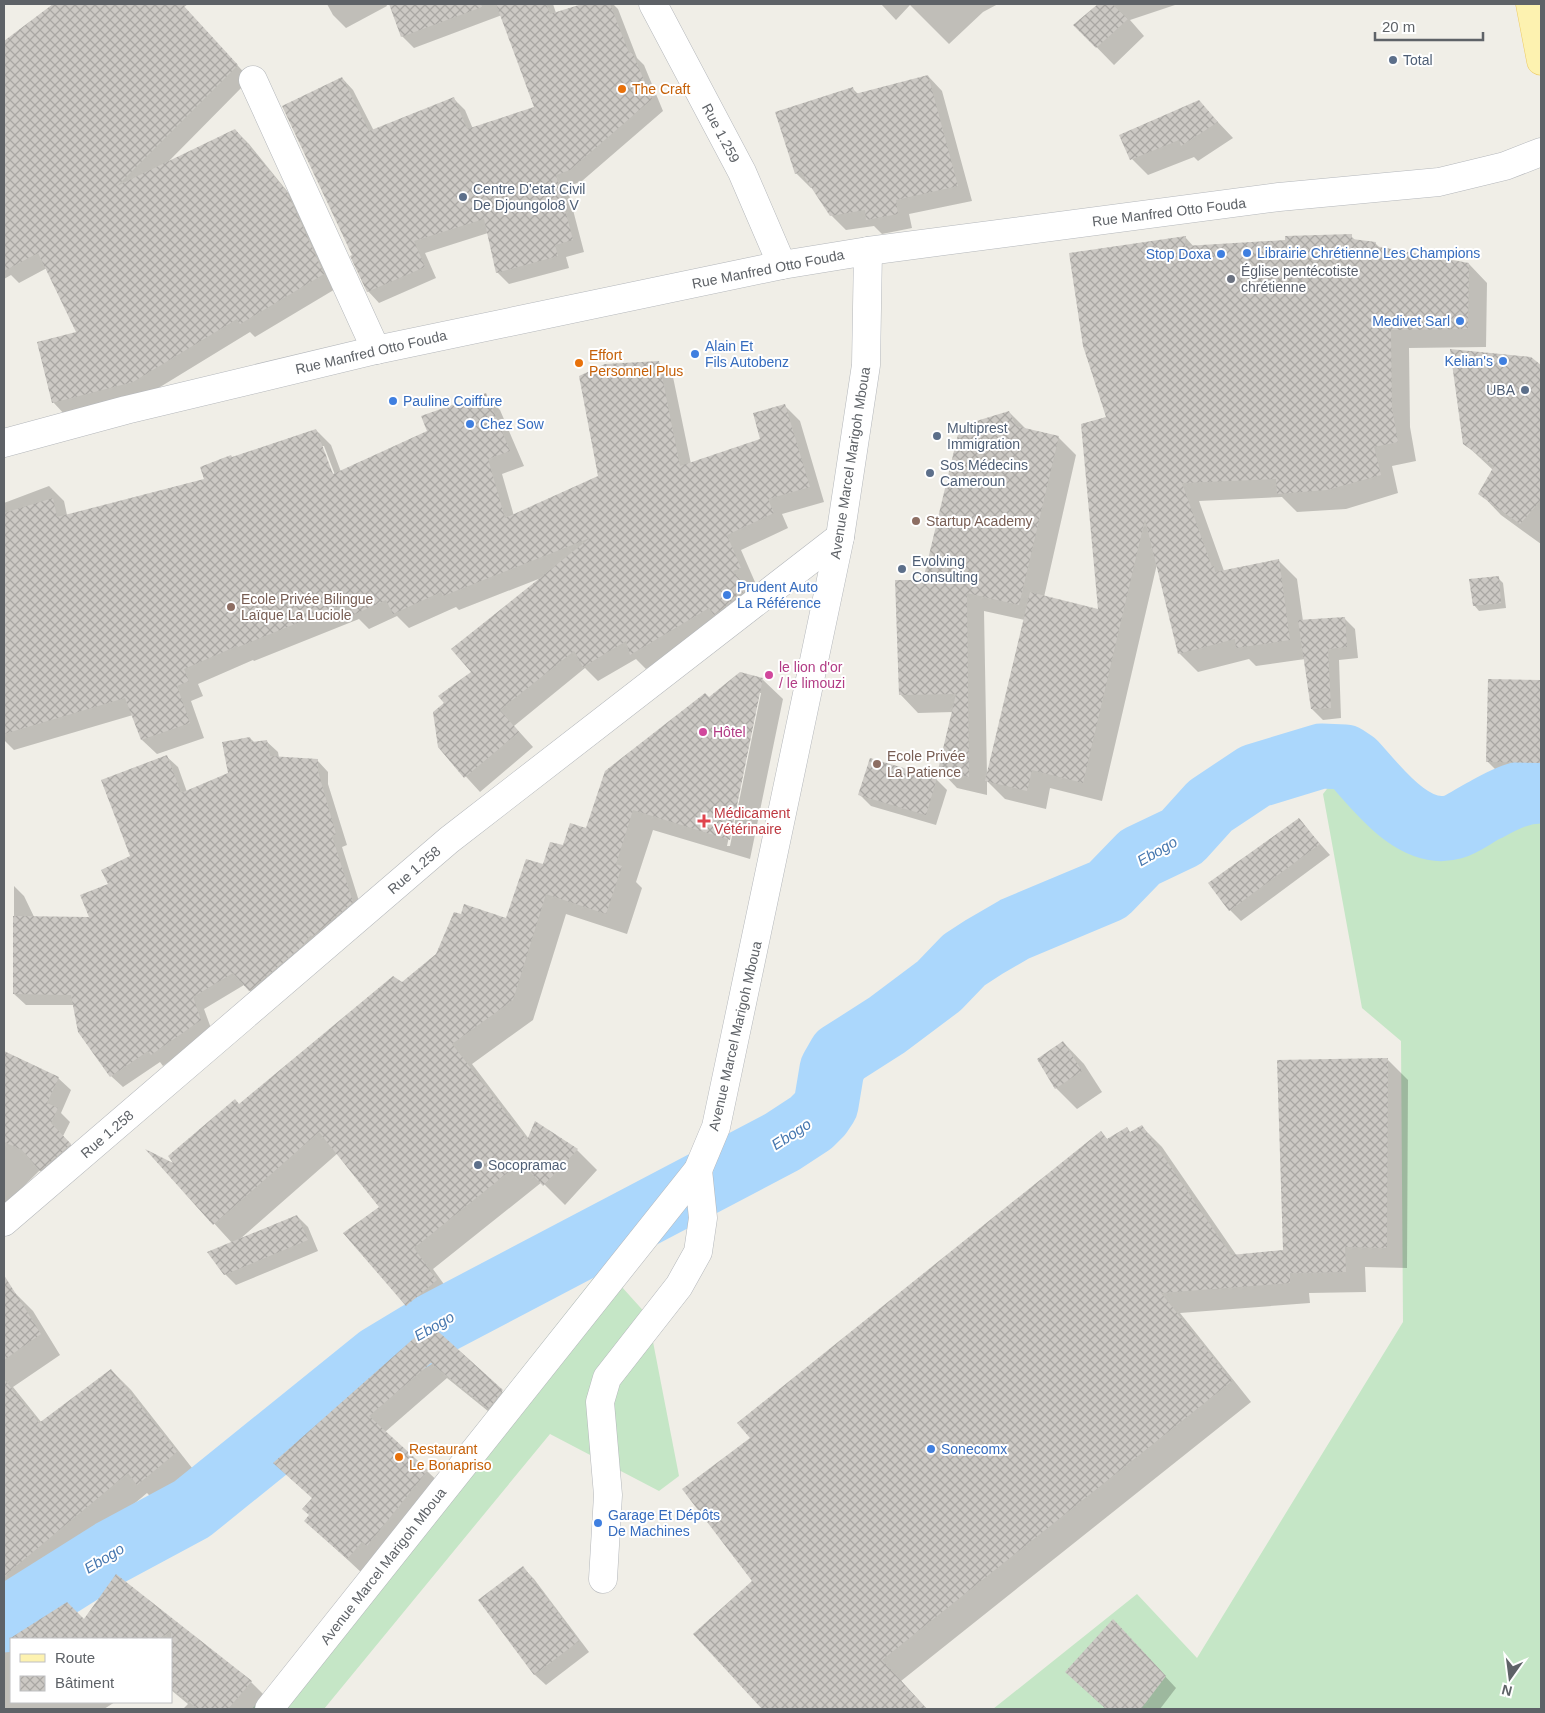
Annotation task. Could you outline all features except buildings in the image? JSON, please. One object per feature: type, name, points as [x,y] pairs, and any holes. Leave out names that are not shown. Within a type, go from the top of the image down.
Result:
[{"type":"main road","points":[[1530,4],[1541,61]]},
{"type":"street","name":"Rue 1.259","points":[[653,4],[742,172],[782,265]]},
{"type":"street","points":[[253,80],[376,350]]},
{"type":"street","name":"Rue Manfred Otto Fouda","points":[[4,443],[126,410],[376,350],[782,265],[868,251],[1279,197],[1439,182],[1505,166],[1541,152]]},
{"type":"street","name":"Avenue Marcel Marigoh Mboua","points":[[269,1709],[698,1170],[716,1127],[840,537],[866,365],[868,251]]},
{"type":"street","name":"Rue 1.258","points":[[4,1222],[449,840],[840,537]]},
{"type":"street","points":[[603,1579],[608,1494],[600,1402],[607,1378],[679,1286],[698,1252],[703,1218],[698,1170]]},
{"type":"green space","points":[[1341,771],[1365,797],[1423,834],[1463,835],[1517,801],[1541,798],[1541,1709],[993,1709],[1137,1594],[1197,1658],[1403,1322],[1401,1041],[1362,1008],[1323,794]]},
{"type":"green space","points":[[603,1266],[648,1316],[679,1476],[659,1491],[550,1434],[324,1709],[252,1709]]},
{"type":"waterway","name":"Ebogo","points":[[4,1620],[112,1552],[192,1509],[379,1358],[432,1326],[782,1142],[811,1123],[826,1105],[832,1069],[840,1055],[887,1025],[939,986],[964,960],[984,947],[1015,929],[1108,890],[1140,857],[1182,837],[1210,806],[1255,776],[1321,756],[1345,757],[1354,763],[1385,797],[1410,818],[1424,825],[1438,828],[1457,826],[1513,796],[1541,791]]},
{"type":"place","name":"Total","points":[[1393,60]]},
{"type":"place","name":"The Craft","points":[[622,89]]},
{"type":"place","name":"Centre D'etat Civil De Djoungolo8 V","points":[[463,197]]},
{"type":"place","name":"Librairie Chrétienne Les Champions","points":[[1247,253]]},
{"type":"place","name":"Stop Doxa","points":[[1221,254]]},
{"type":"place","name":"Église pentécotiste chrétienne","points":[[1231,279]]},
{"type":"place","name":"Medivet Sarl","points":[[1460,321]]},
{"type":"place","name":"Alain Et Fils Autobenz","points":[[695,354]]},
{"type":"place","name":"Kelian's","points":[[1503,361]]},
{"type":"place","name":"Effort Personnel Plus","points":[[579,363]]},
{"type":"place","name":"UBA","points":[[1525,390]]},
{"type":"place","name":"Pauline Coiffure","points":[[393,401]]},
{"type":"place","name":"Chez Sow","points":[[470,424]]},
{"type":"place","name":"Multiprest Immigration","points":[[937,436]]},
{"type":"place","name":"Sos Médecins Cameroun","points":[[930,473]]},
{"type":"place","name":"Startup Academy","points":[[916,521]]},
{"type":"place","name":"Evolving Consulting","points":[[902,569]]},
{"type":"place","name":"Prudent Auto La Référence","points":[[727,595]]},
{"type":"place","name":"Ecole Privée Bilingue Laïque La Luciole","points":[[231,607]]},
{"type":"place","name":"le lion d'or / le limouzi","points":[[769,675]]},
{"type":"place","name":"Hôtel","points":[[703,732]]},
{"type":"place","name":"Ecole Privée La Patience","points":[[877,764]]},
{"type":"place","name":"Médicament Vétérinaire","points":[[704,821]]},
{"type":"place","name":"Socopramac","points":[[478,1165]]},
{"type":"place","name":"Sonecomx","points":[[931,1449]]},
{"type":"place","name":"Restaurant Le Bonapriso","points":[[399,1457]]},
{"type":"place","name":"Garage Et Dépôts De Machines","points":[[598,1523]]}]
